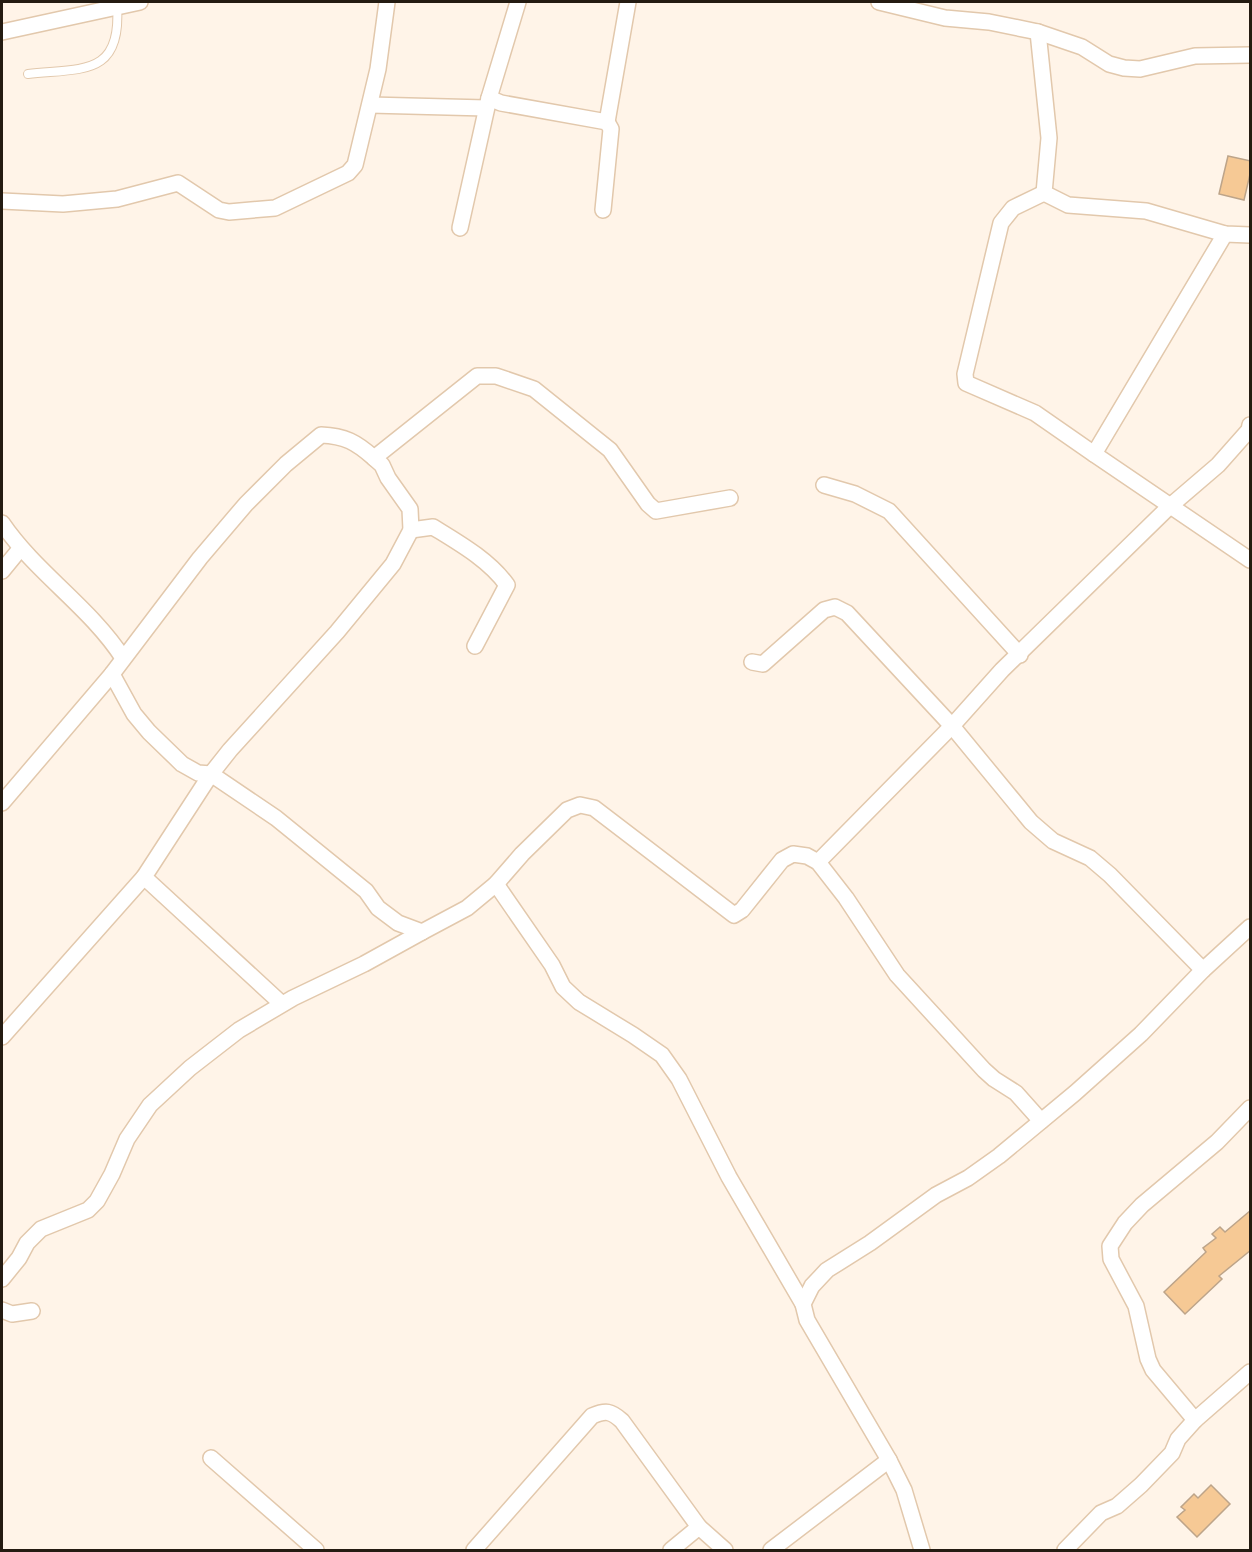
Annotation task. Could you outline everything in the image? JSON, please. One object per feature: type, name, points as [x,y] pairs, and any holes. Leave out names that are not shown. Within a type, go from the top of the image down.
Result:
[{"type":"street","points":[[2,32],[108,5],[140,2]]},
{"type":"street","points":[[2,201],[63,204],[117,199],[178,183],[219,210],[230,212],[275,208],[352,169],[355,165],[378,69],[387,2]]},
{"type":"street","points":[[460,228],[487,103],[518,2]]},
{"type":"street","points":[[603,210],[611,129],[607,122],[628,2]]},
{"type":"street","points":[[879,2],[945,18],[989,22],[1038,32],[1082,47],[1109,64],[1124,68],[1140,69],[1195,56],[1251,55]]},
{"type":"street","points":[[1038,32],[1049,138],[1044,193]]},
{"type":"street","points":[[370,105],[501,103],[607,122]]},
{"type":"street","points":[[1044,193],[1068,205],[1146,211],[1225,234],[1251,235]]},
{"type":"street","points":[[1044,193],[1012,208],[1001,223],[965,374],[966,383],[1035,413],[1169,507],[1207,529],[1251,560]]},
{"type":"street","points":[[1094,454],[1225,234]]},
{"type":"street","points":[[374,458],[477,376],[496,376],[534,389],[610,450],[648,504],[656,511],[730,498]]},
{"type":"street","points":[[818,862],[952,726],[1002,670],[1020,655],[1169,507],[1218,465],[1251,425]]},
{"type":"street","points":[[2,803],[112,674],[200,558],[246,504],[286,464],[321,435],[339,436],[358,445],[382,465],[388,478],[410,509],[433,527],[470,550],[507,585],[476,646]]},
{"type":"street","points":[[824,485],[855,494],[889,511],[1020,655]]},
{"type":"street","points":[[2,1037],[144,878],[211,774],[230,750],[337,632],[393,564],[411,530],[410,509]]},
{"type":"street","points":[[2,523],[20,549],[105,632],[123,658]]},
{"type":"street","points":[[411,530],[433,527]]},
{"type":"street","points":[[2,571],[20,549]]},
{"type":"street","points":[[752,662],[763,664],[824,610],[835,607],[847,613],[952,726],[1031,822],[1053,841],[1090,858],[1104,869],[1203,970]]},
{"type":"street","points":[[112,674],[134,714],[182,764],[198,773],[211,774],[285,825],[366,891],[378,908],[398,923],[422,932]]},
{"type":"street","points":[[2,1279],[19,1258],[27,1243],[41,1229],[88,1210],[97,1201],[128,1139],[150,1105],[190,1068],[239,1030],[282,1004],[364,964],[466,908],[496,884],[522,854],[567,810],[580,804],[594,808],[734,915],[742,910],[782,860],[793,854],[807,856],[818,862],[846,898],[897,975],[984,1070],[1016,1093],[1041,1121]]},
{"type":"street","points":[[144,878],[282,1004]]},
{"type":"street","points":[[496,884],[552,964],[563,987],[579,1002],[662,1055],[679,1079],[729,1177],[803,1304],[807,1320],[889,1460],[904,1490],[922,1551]]},
{"type":"street","points":[[803,1304],[812,1286],[827,1270],[870,1243],[936,1195],[976,1173],[1041,1121],[1141,1034],[1203,970],[1251,927]]},
{"type":"street","points":[[1195,1420],[1154,1370],[1148,1359],[1136,1306],[1111,1259],[1110,1246],[1125,1223],[1142,1205],[1217,1142],[1251,1108]]},
{"type":"street","points":[[2,1310],[12,1314],[32,1311]]},
{"type":"street","points":[[1065,1551],[1101,1513],[1117,1506],[1141,1485],[1172,1454],[1178,1439],[1195,1420],[1251,1372]]},
{"type":"street","points":[[474,1551],[592,1416],[604,1411],[613,1413],[622,1421],[699,1527],[725,1551]]},
{"type":"street","points":[[211,1458],[316,1551]]},
{"type":"street","points":[[771,1551],[889,1460]]},
{"type":"street","points":[[671,1551],[699,1527]]},
{"type":"lane","points":[[28,74],[76,71],[102,60],[114,45],[118,28],[108,5]]},
{"type":"building","points":[[1228,156],[1251,161],[1244,200],[1219,194]]},
{"type":"building","points":[[1251,1210],[1251,1250],[1219,1276],[1222,1279],[1185,1314],[1164,1292],[1206,1252],[1203,1248],[1216,1238],[1212,1234],[1220,1227],[1225,1232]]},
{"type":"building","points":[[1211,1485],[1230,1504],[1197,1537],[1177,1517],[1185,1510],[1181,1507],[1194,1494],[1198,1498]]}]
